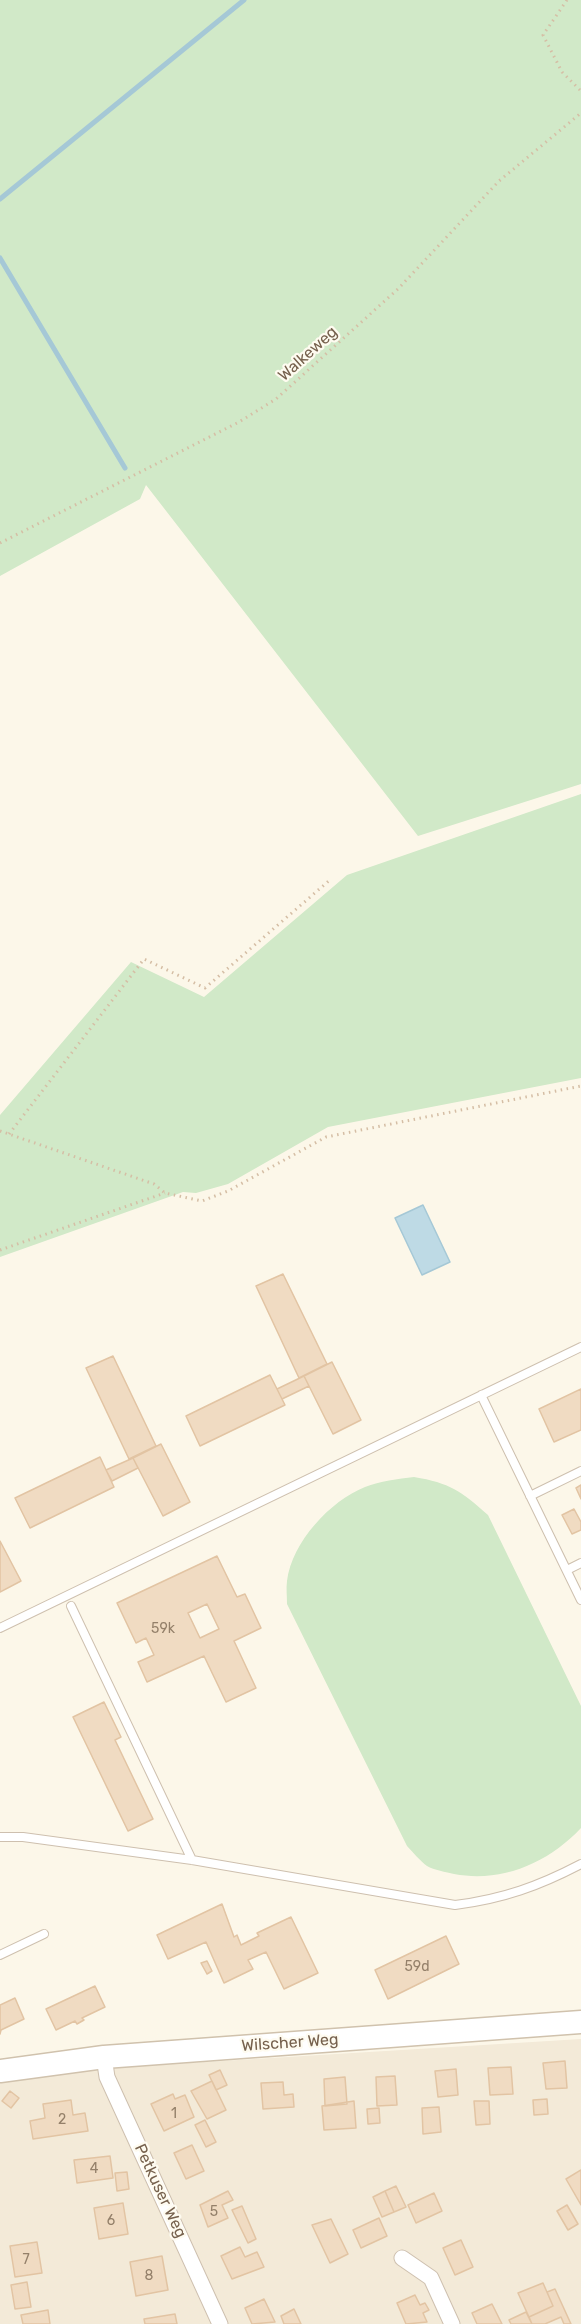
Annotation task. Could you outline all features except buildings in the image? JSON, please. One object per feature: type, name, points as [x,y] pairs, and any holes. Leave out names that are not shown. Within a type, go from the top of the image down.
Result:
[{"type":"street","name":"Wilscher Weg","points":[[0,2072],[104,2057],[581,2022]]},
{"type":"street","name":"Petkuser Weg","points":[[104,2057],[107,2076],[220,2324]]},
{"type":"street","points":[[402,2258],[431,2278],[452,2324]]},
{"type":"lane","points":[[0,1628],[581,1347]]},
{"type":"lane","points":[[481,1395],[581,1600]]},
{"type":"lane","points":[[530,1496],[581,1471]]},
{"type":"lane","points":[[567,1570],[581,1563]]},
{"type":"lane","points":[[71,1605],[192,1860]]},
{"type":"lane","points":[[0,1837],[23,1837],[192,1860],[455,1905],[495,1900],[550,1880],[581,1864]]},
{"type":"lane","points":[[0,1955],[44,1934]]},
{"type":"path","points":[[567,0],[543,35],[562,72],[581,91]]},
{"type":"path","name":"Walkeweg","points":[[0,543],[239,422],[276,399],[398,289],[499,181],[581,113]]},
{"type":"path","points":[[9,1134],[144,959],[205,988],[331,879]]},
{"type":"path","points":[[0,1251],[165,1194],[202,1200],[228,1191],[326,1137],[581,1086]]},
{"type":"path","points":[[0,1131],[154,1184],[165,1194]]},
{"type":"shaded area","points":[[581,2039],[581,2324],[0,2324],[0,2079],[43,2072]]},
{"type":"green space","points":[[0,0],[581,0],[581,784],[418,836],[146,485],[140,499],[0,576]]},
{"type":"green space","points":[[581,794],[581,1078],[328,1127],[228,1184],[196,1193],[183,1192],[0,1257],[0,1115],[131,962],[204,997],[347,875]]},
{"type":"green space","points":[[414,1477],[437,1482],[454,1489],[488,1515],[581,1706],[581,1828],[554,1851],[523,1868],[507,1873],[472,1876],[440,1871],[427,1866],[407,1846],[287,1604],[287,1581],[296,1552],[326,1513],[352,1493],[365,1487]]},
{"type":"water","points":[[423,1205],[450,1262],[422,1275],[395,1218]]},
{"type":"waterway","points":[[0,199],[244,0]]},
{"type":"waterway","points":[[0,258],[125,468]]}]
